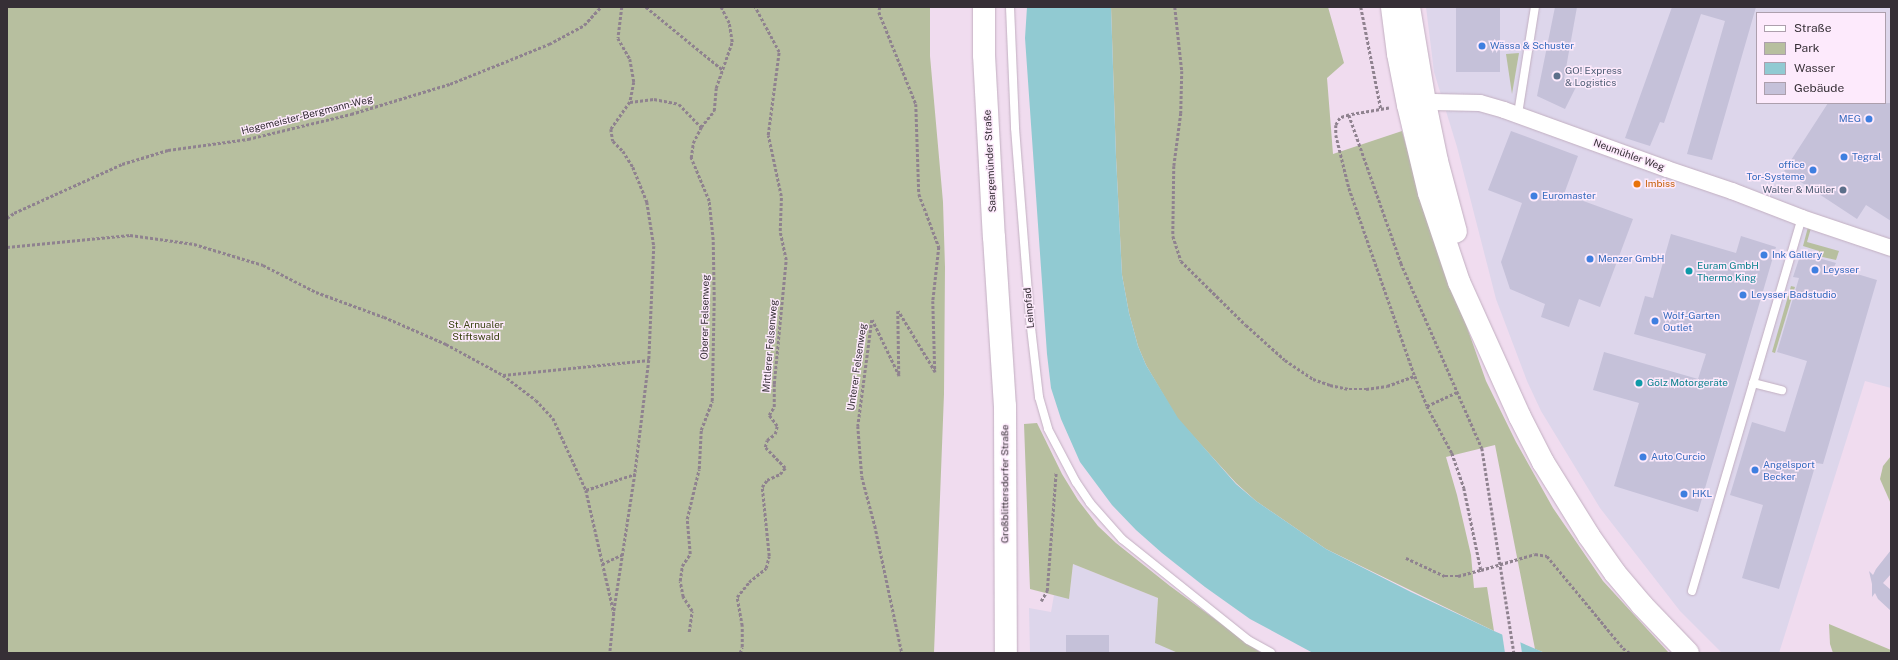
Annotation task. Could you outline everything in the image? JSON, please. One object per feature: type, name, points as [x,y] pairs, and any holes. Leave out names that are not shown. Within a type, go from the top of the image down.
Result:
[{"type":"main road","name":"Saargemünder Straße","points":[[984,7],[987,102],[1000,314]]},
{"type":"main road","points":[[1392,7],[1398,54],[1437,161],[1479,304],[1486,340],[1517,410],[1537,449],[1589,536],[1615,573],[1638,600],[1688,653]]},
{"type":"main road","points":[[1409,7],[1416,104]]},
{"type":"main road","name":"Großblittersdorfer Straße","points":[[1000,314],[1005,406],[1006,646]]},
{"type":"street","name":"Neumühler Weg","points":[[1416,104],[1480,103],[1518,114],[1667,169],[1732,190],[1802,218],[1891,248]]},
{"type":"lane","name":"Leinpfad","points":[[1010,7],[1015,128],[1036,381],[1043,415],[1058,450],[1076,482],[1098,513],[1122,539],[1248,640],[1271,653]]},
{"type":"lane","points":[[1518,114],[1535,7]]},
{"type":"lane","points":[[1692,591],[1802,218]]},
{"type":"lane","points":[[1753,383],[1782,390]]},
{"type":"path","name":"Hegemeister-Bergmann-Weg","points":[[7,218],[14,213],[122,164],[168,150],[255,137],[351,114],[450,84],[549,44],[584,25],[601,7]]},
{"type":"path","points":[[610,653],[614,613],[635,474],[649,360],[654,246],[644,195],[634,167],[623,151],[613,141],[611,129],[630,102],[634,82],[630,59],[618,38],[622,7]]},
{"type":"path","points":[[646,7],[723,70]]},
{"type":"path","name":"Oberer Felsenweg","points":[[689,632],[692,611],[683,597],[680,581],[682,566],[690,554],[687,519],[699,469],[701,430],[712,401],[714,292],[713,240],[709,201],[691,158],[693,143],[701,127],[714,111],[716,88],[732,42],[729,23],[721,7]]},
{"type":"path","name":"Mittlerer Felsenweg","points":[[740,653],[742,647],[742,626],[737,597],[748,582],[766,568],[769,556],[762,487],[767,480],[780,474],[785,468],[765,447],[767,440],[775,434],[777,426],[769,415],[774,406],[774,384],[786,260],[780,230],[781,196],[768,135],[779,52],[755,7]]},
{"type":"path","name":"Unterer Felsenweg","points":[[880,7],[879,12],[916,104],[918,194],[939,246],[933,301],[935,372],[898,311],[899,376],[872,320],[858,426],[862,477],[875,526],[902,653]]},
{"type":"path","points":[[1175,7],[1182,71],[1181,113],[1174,166],[1172,236],[1181,261],[1246,325],[1285,360],[1312,379],[1349,389],[1366,389],[1387,386],[1415,376]]},
{"type":"path","points":[[1361,7],[1381,110]]},
{"type":"path","points":[[630,102],[654,99],[679,104],[701,127]]},
{"type":"path","points":[[1416,104],[1340,118],[1336,125],[1336,135],[1342,166],[1373,260],[1415,376],[1428,406],[1452,453],[1464,488],[1481,570]]},
{"type":"path","points":[[1350,115],[1401,263],[1457,392],[1472,422],[1482,448],[1514,653]]},
{"type":"path","points":[[7,247],[130,235],[194,244],[263,265],[316,292],[384,317],[446,344],[503,375],[536,400],[553,418],[586,490],[614,613]]},
{"type":"path","points":[[503,375],[649,360]]},
{"type":"path","points":[[1428,406],[1457,392]]},
{"type":"path","points":[[1041,601],[1046,590],[1058,450]]},
{"type":"path","points":[[586,490],[635,474]]},
{"type":"path","points":[[602,564],[623,554]]},
{"type":"path","points":[[1406,558],[1445,576],[1458,576],[1535,554],[1546,556],[1623,648],[1630,653]]},
{"type":"shaded area","points":[[1426,7],[1891,7],[1891,388],[1865,381],[1779,653],[1722,653],[1680,611],[1600,508],[1541,411],[1527,381],[1496,299],[1457,147],[1434,72]]},
{"type":"shaded area","points":[[1073,564],[1158,598],[1155,642],[1178,653],[1030,653],[1029,608],[1051,612],[1054,595],[1069,598]]},
{"type":"green space","name":"St. Arnualer Stiftswald","points":[[7,7],[930,7],[930,56],[943,202],[945,267],[944,394],[934,653],[7,653]]},
{"type":"green space","points":[[1111,7],[1328,7],[1344,63],[1327,78],[1333,154],[1402,131],[1421,197],[1486,381],[1516,442],[1553,508],[1603,581],[1669,653],[1545,653],[1535,649],[1495,445],[1446,457],[1457,495],[1471,555],[1474,588],[1487,587],[1494,631],[1326,549],[1256,501],[1236,483],[1177,418],[1146,365],[1138,346],[1129,313],[1122,275]]},
{"type":"green space","points":[[1519,53],[1512,94],[1506,54]]},
{"type":"green space","points":[[1808,227],[1811,228],[1807,242],[1839,251],[1836,260],[1818,256],[1819,251],[1803,246]]},
{"type":"green space","points":[[1791,286],[1795,287],[1775,353],[1772,352]]},
{"type":"green space","points":[[1037,423],[1062,474],[1078,500],[1098,526],[1116,543],[1170,586],[1261,653],[1178,653],[1155,643],[1158,598],[1073,564],[1069,599],[1030,589],[1024,424]]},
{"type":"green space","points":[[1891,456],[1891,504],[1880,479],[1883,466]]},
{"type":"green space","points":[[1829,624],[1891,650],[1891,653],[1833,653],[1830,644]]},
{"type":"water","points":[[1027,7],[1111,7],[1122,275],[1129,313],[1138,346],[1146,365],[1178,418],[1236,484],[1256,501],[1326,549],[1411,592],[1545,653],[1313,653],[1250,619],[1205,587],[1162,553],[1136,530],[1112,505],[1080,462],[1061,419],[1051,388],[1047,354],[1025,38]]},
{"type":"pier","points":[[1502,633],[1520,640],[1522,653],[1505,653]]},
{"type":"building","points":[[1456,7],[1500,7],[1500,72],[1456,72]]},
{"type":"building","points":[[1555,7],[1577,7],[1564,79],[1578,83],[1565,109],[1537,96]]},
{"type":"building","points":[[1672,7],[1756,7],[1712,160],[1687,154],[1725,21],[1701,14],[1664,123],[1660,122],[1650,146],[1625,138]]},
{"type":"building","points":[[1891,103],[1891,221],[1866,205],[1857,219],[1784,171],[1827,104]]},
{"type":"building","points":[[1511,131],[1578,156],[1564,194],[1633,219],[1600,307],[1579,299],[1569,327],[1541,317],[1545,304],[1510,289],[1501,262],[1522,203],[1488,190]]},
{"type":"building","points":[[1671,234],[1736,253],[1741,236],[1776,247],[1698,512],[1614,486],[1639,403],[1593,390],[1604,352],[1698,379],[1706,354],[1634,334],[1645,296],[1653,298]]},
{"type":"building","points":[[1801,253],[1836,263],[1834,267],[1877,280],[1823,464],[1816,463],[1779,589],[1742,578],[1763,505],[1730,495],[1752,422],[1785,432],[1807,361],[1777,352],[1799,278],[1793,277]]},
{"type":"building","points":[[1891,550],[1891,574],[1883,583],[1891,590],[1891,611],[1878,599],[1875,593],[1872,597],[1872,584],[1869,571],[1873,575]]},
{"type":"building","points":[[1066,635],[1109,635],[1109,653],[1066,653]]},
{"type":"place","name":"Wässa & Schuster","points":[[1482,46]]},
{"type":"place","name":"GO! Express & Logistics","points":[[1557,76]]},
{"type":"place","name":"MEG","points":[[1869,119]]},
{"type":"place","name":"Tegral","points":[[1844,157]]},
{"type":"place","name":"office Tor-Systeme","points":[[1813,170]]},
{"type":"place","name":"Imbiss","points":[[1637,184]]},
{"type":"place","name":"Walter & Müller","points":[[1843,190]]},
{"type":"place","name":"Euromaster","points":[[1534,196]]},
{"type":"place","name":"Ink Gallery","points":[[1764,255]]},
{"type":"place","name":"Menzer GmbH","points":[[1590,259]]},
{"type":"place","name":"Leysser","points":[[1815,270]]},
{"type":"place","name":"Euram GmbH Thermo King","points":[[1689,271]]},
{"type":"place","name":"Leysser Badstudio","points":[[1743,295]]},
{"type":"place","name":"Wolf-Garten Outlet","points":[[1655,321]]},
{"type":"place","name":"Gölz Motorgeräte","points":[[1639,383]]},
{"type":"place","name":"Auto Curcio","points":[[1643,457]]},
{"type":"place","name":"Angelsport Becker","points":[[1755,470]]},
{"type":"place","name":"HKL","points":[[1684,494]]}]
